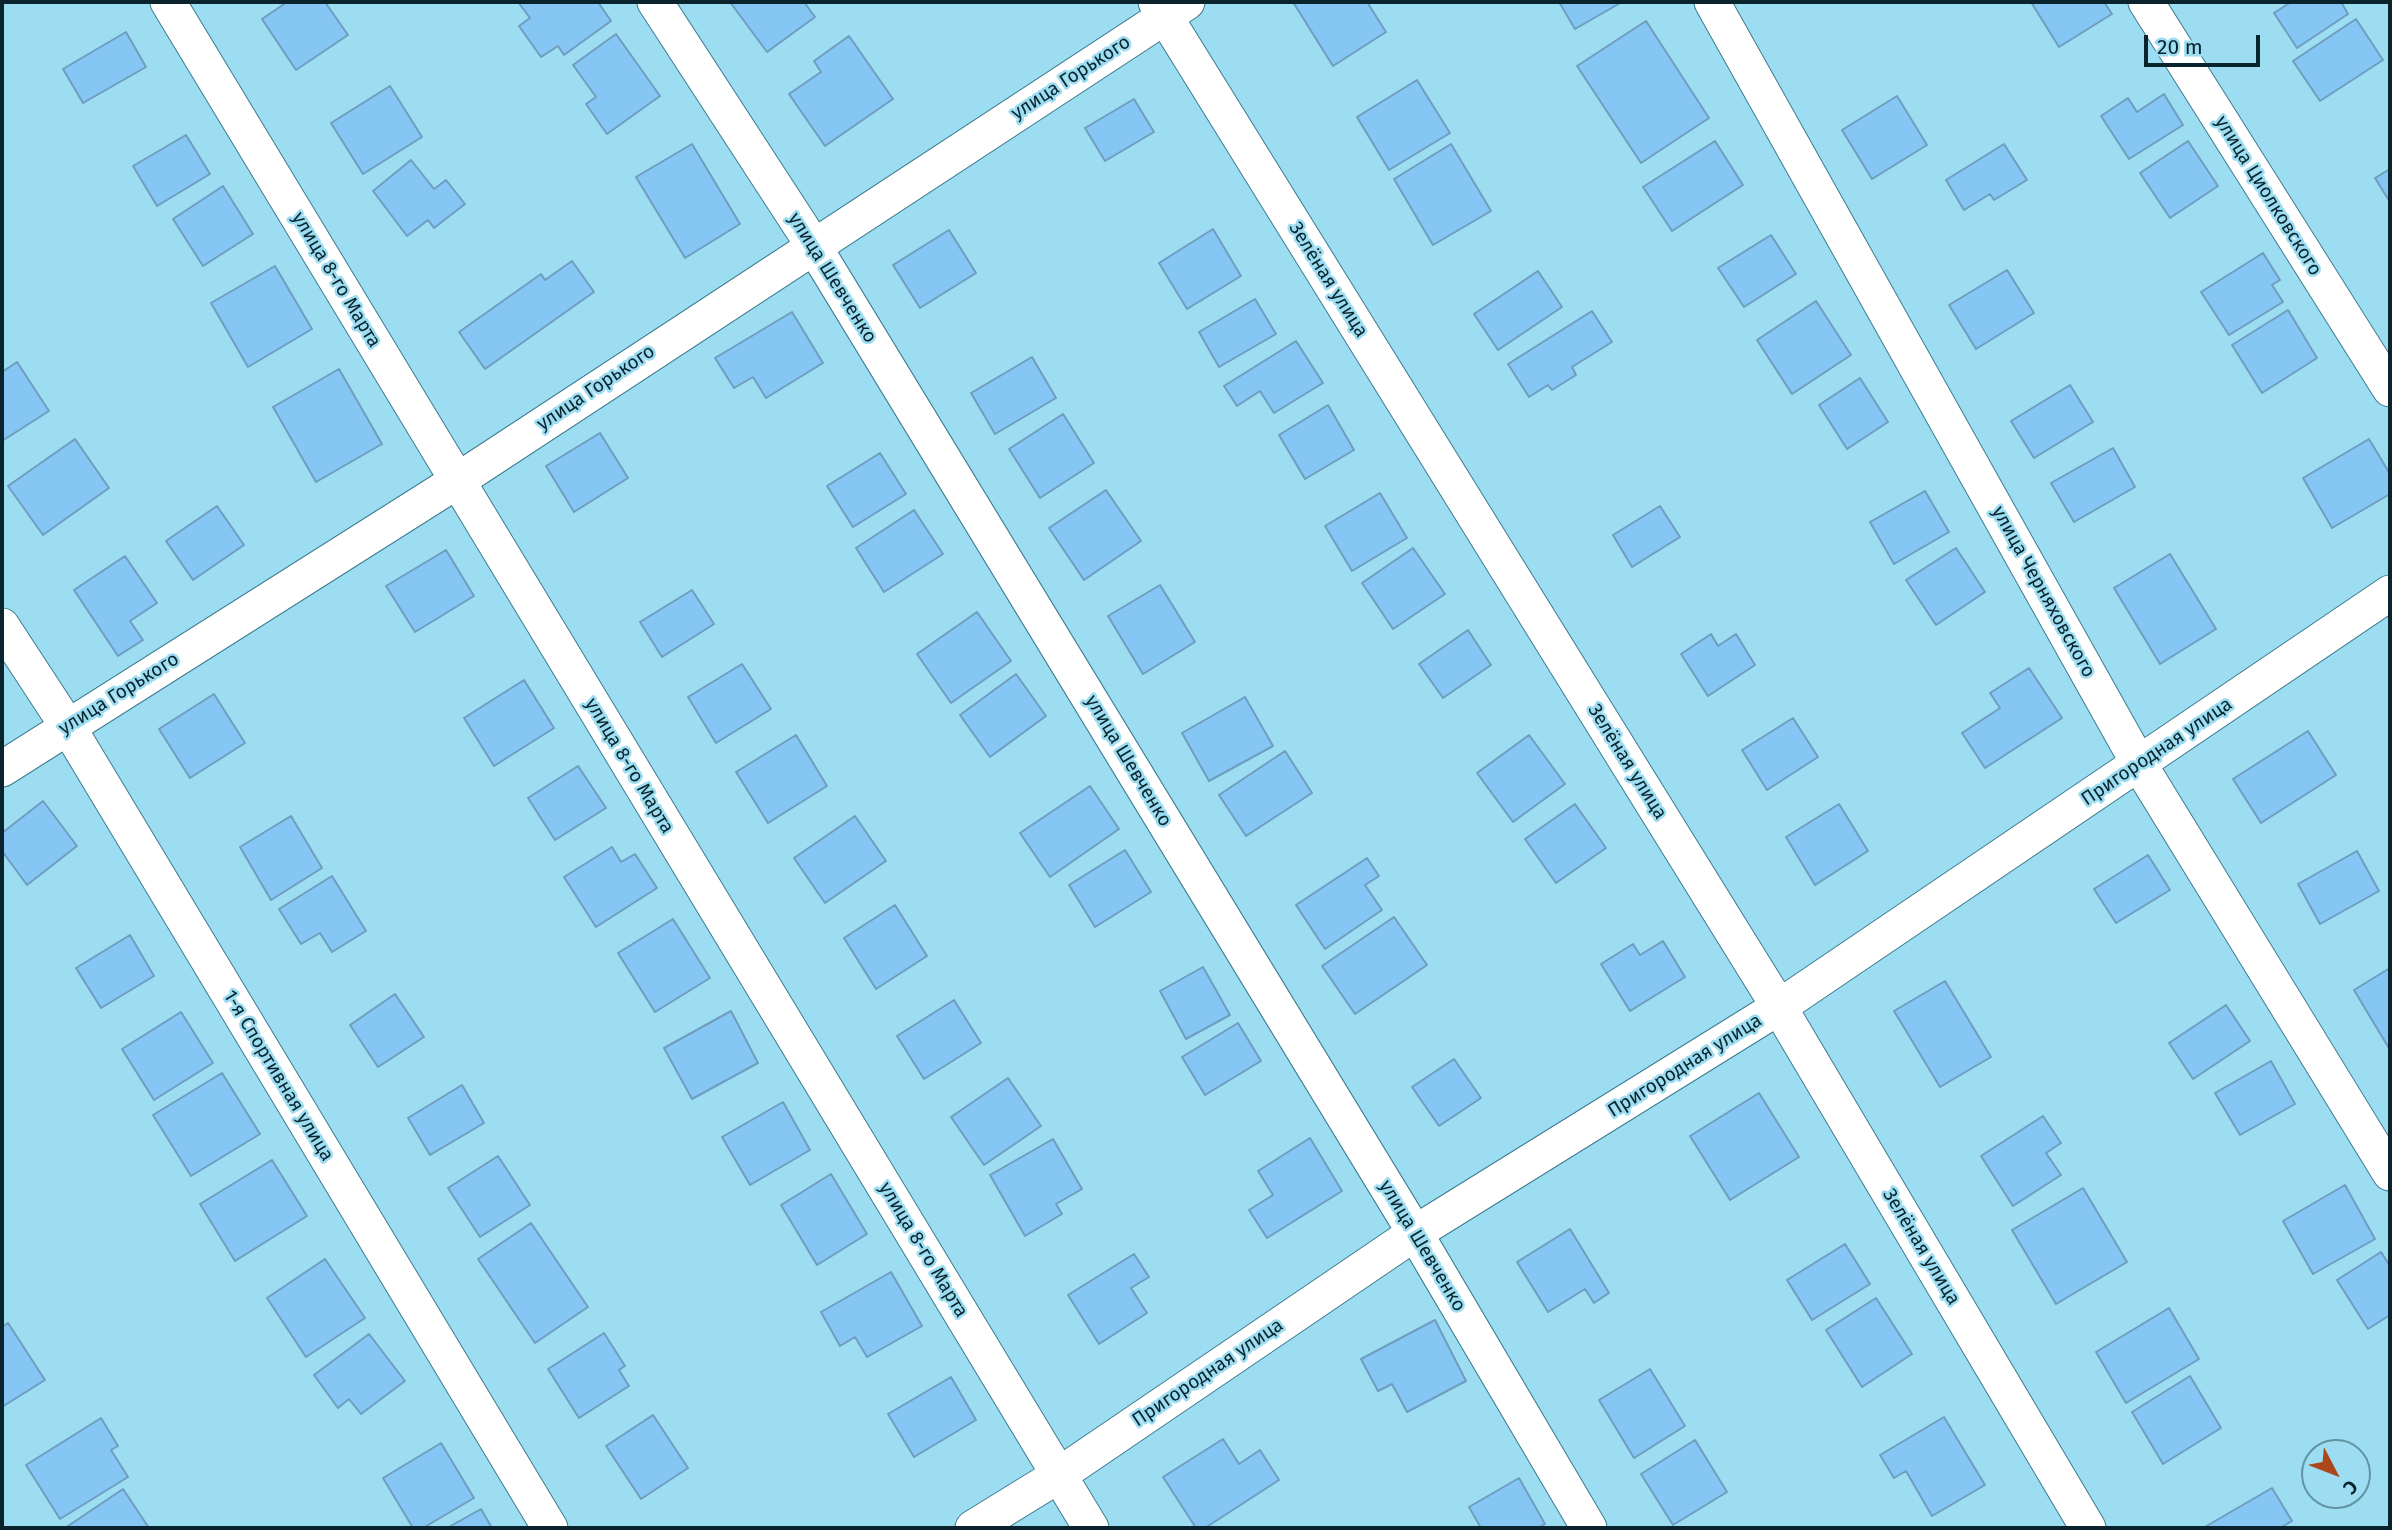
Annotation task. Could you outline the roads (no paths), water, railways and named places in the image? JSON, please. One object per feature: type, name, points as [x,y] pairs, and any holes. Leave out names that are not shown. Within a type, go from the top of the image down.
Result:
[{"type":"street","name":"улица 8-го Марта","points":[[168,2],[1091,1528]]},
{"type":"street","name":"улица Шевченко","points":[[655,2],[813,245],[1415,1233],[1589,1528]]},
{"type":"street","name":"улица Черняховского","points":[[1712,2],[2139,764],[2390,1173]]},
{"type":"street","name":"улица Циолковского","points":[[2146,2],[2390,390]]},
{"type":"street","name":"улица Горького","points":[[2,769],[457,481],[1169,7]]},
{"type":"street","name":"Зелёная улица","points":[[1169,7],[1779,1007],[2088,1528]]},
{"type":"street","name":"Пригородная улица","points":[[973,1528],[1059,1475],[1415,1233],[1779,1007],[2390,593]]},
{"type":"street","name":"1-я Спортивная улица","points":[[2,626],[68,727],[551,1528]]}]
